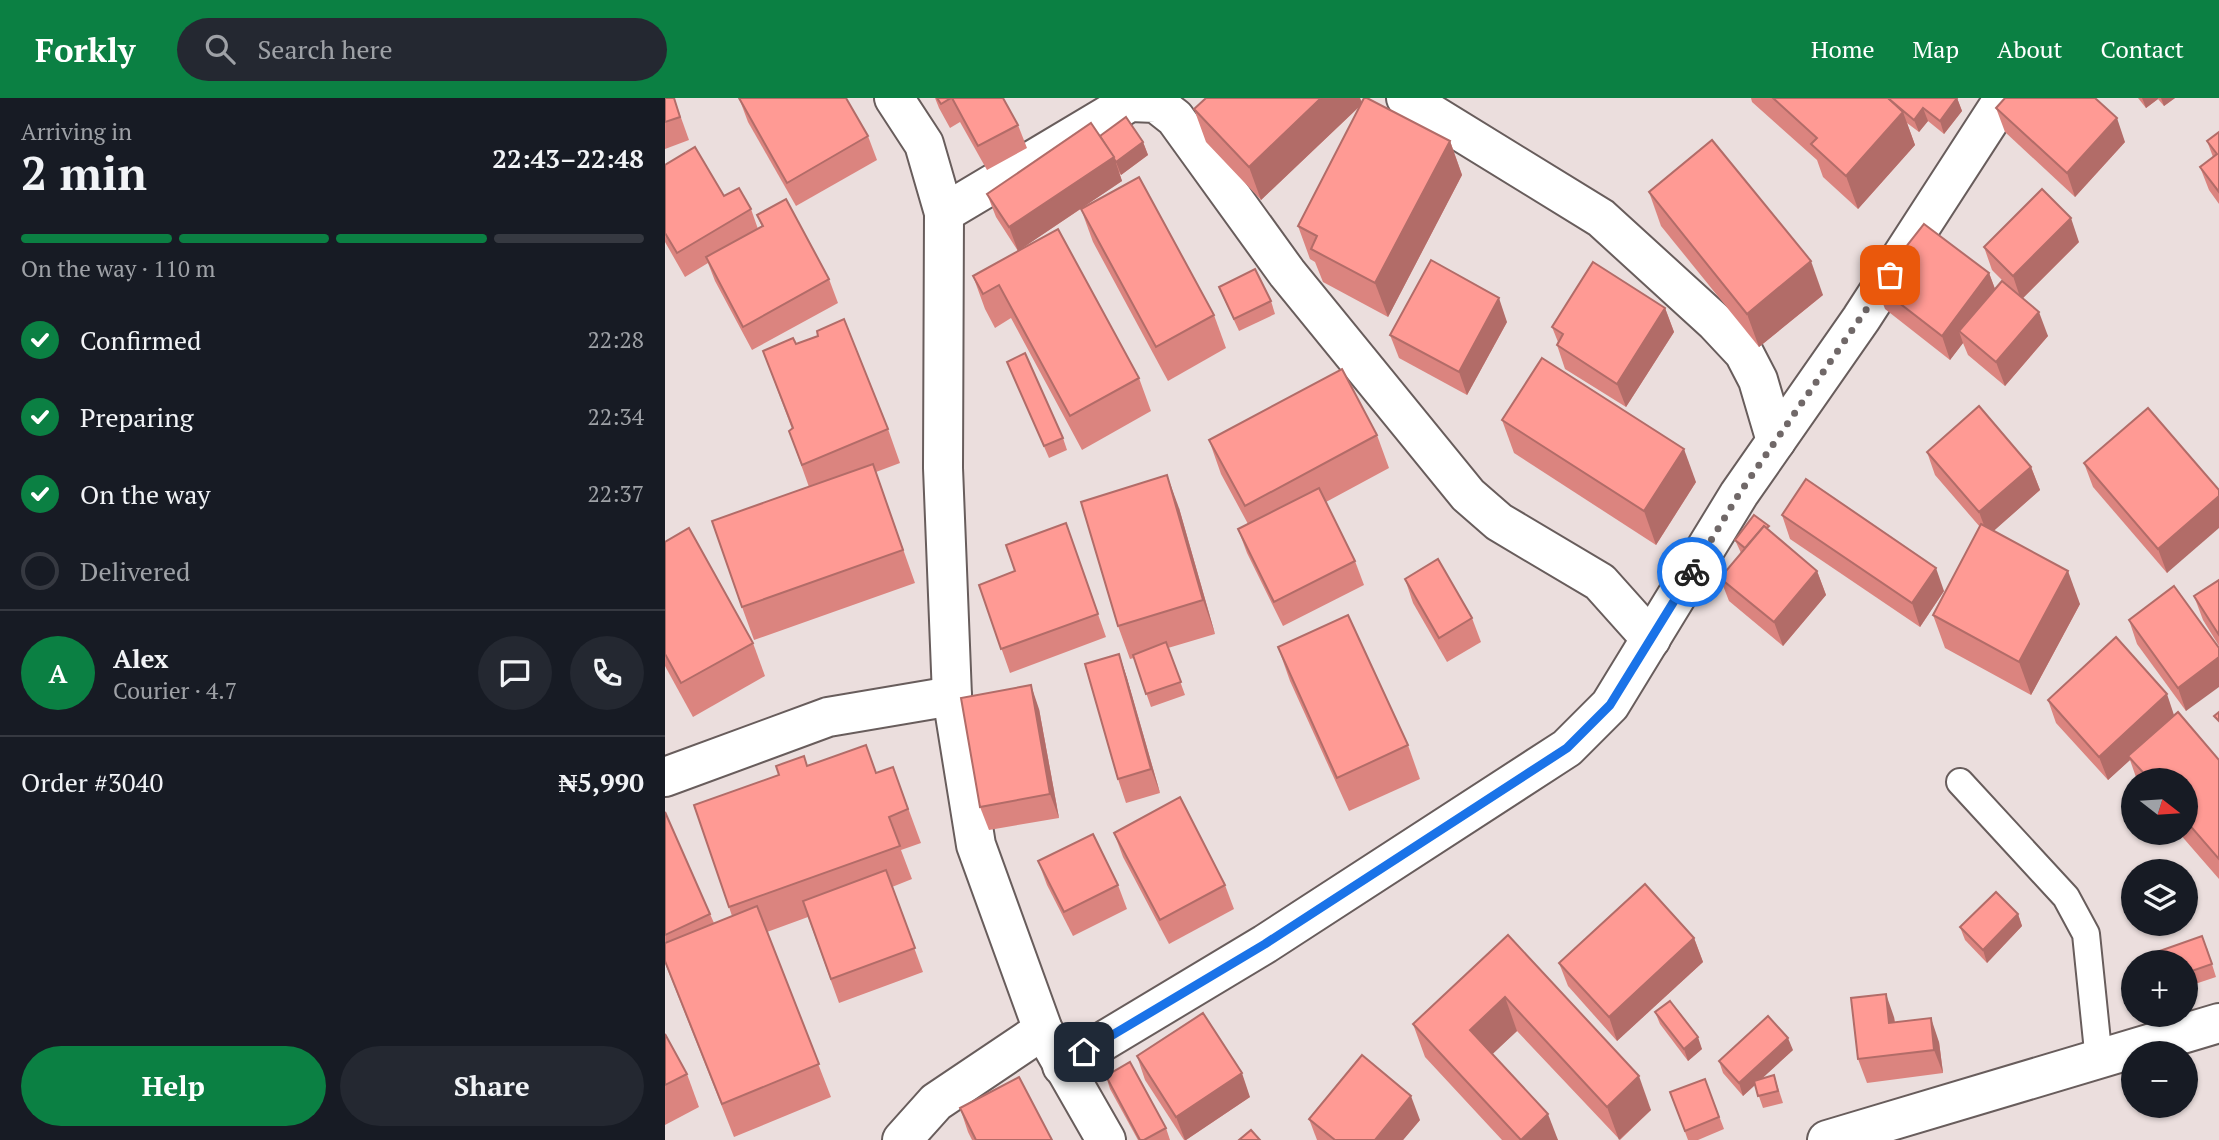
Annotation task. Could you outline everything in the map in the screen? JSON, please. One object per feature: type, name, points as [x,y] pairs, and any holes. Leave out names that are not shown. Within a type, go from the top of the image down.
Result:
[{"type":"street","points":[[894,98],[925,144],[944,213],[943,468],[952,696],[976,845],[1043,1030],[1106,1140]]},
{"type":"street","points":[[1406,98],[1601,218],[1715,322],[1744,353],[1758,380],[1776,441]]},
{"type":"street","points":[[1062,1066],[1265,944],[1567,748],[1610,705],[1739,494],[1861,319],[2004,98]]},
{"type":"street","points":[[944,213],[1130,102],[1156,103],[1175,118],[1287,273],[1468,495],[1499,522],[1600,582],[1651,639]]},
{"type":"street","points":[[665,777],[828,717],[952,696]]},
{"type":"street","points":[[1827,1140],[2219,1023]]},
{"type":"street","points":[[902,1140],[936,1102],[1043,1030]]},
{"type":"lane","points":[[1961,782],[2066,897],[2086,934],[2099,1061]]},
{"type":"building","points":[[665,98],[674,98],[680,117],[665,122]]},
{"type":"building","points":[[739,98],[846,98],[868,136],[787,183]]},
{"type":"building","points":[[937,98],[951,98],[941,104]]},
{"type":"building","points":[[952,98],[1003,98],[1018,125],[978,146]]},
{"type":"building","points":[[1206,98],[1321,98],[1249,167],[1194,109]]},
{"type":"building","points":[[1364,98],[1450,141],[1375,283],[1311,249],[1317,236],[1298,226]]},
{"type":"building","points":[[1773,98],[1888,98],[1903,112],[1846,176],[1811,144],[1817,138]]},
{"type":"building","points":[[1888,98],[1957,98],[1940,121],[1923,108],[1914,120]]},
{"type":"building","points":[[2005,98],[2095,98],[2117,118],[2067,173],[1996,108]]},
{"type":"building","points":[[1126,117],[1143,142],[1116,162],[1100,136]]},
{"type":"building","points":[[1091,123],[1114,157],[1009,227],[987,194]]},
{"type":"building","points":[[2219,132],[2219,192],[2200,167],[2217,154],[2207,141]]},
{"type":"building","points":[[1712,140],[1811,261],[1747,314],[1649,192]]},
{"type":"building","points":[[695,147],[724,196],[739,188],[751,209],[677,253],[665,233],[665,165]]},
{"type":"building","points":[[1139,177],[1214,315],[1156,347],[1081,209]]},
{"type":"building","points":[[2042,189],[2071,218],[2013,276],[1984,247]]},
{"type":"building","points":[[786,199],[829,279],[743,327],[706,257],[763,226],[757,215]]},
{"type":"building","points":[[1924,224],[1989,273],[1942,336],[1876,285]]},
{"type":"building","points":[[1058,229],[1139,378],[1070,416],[999,285],[983,294],[973,276]]},
{"type":"building","points":[[1431,260],[1499,298],[1459,372],[1390,335]]},
{"type":"building","points":[[1593,262],[1665,308],[1617,384],[1557,345],[1563,334],[1552,327]]},
{"type":"building","points":[[1255,269],[1271,301],[1234,319],[1219,287]]},
{"type":"building","points":[[2002,281],[2039,312],[1996,362],[1959,331]]},
{"type":"building","points":[[844,319],[888,429],[802,465],[789,431],[793,428],[763,351],[793,338],[796,344],[818,336],[817,331]]},
{"type":"building","points":[[1025,353],[1063,438],[1044,446],[1007,362]]},
{"type":"building","points":[[1542,358],[1684,449],[1644,511],[1502,420]]},
{"type":"building","points":[[1342,369],[1377,435],[1245,506],[1209,440]]},
{"type":"building","points":[[1979,406],[2031,467],[1979,512],[1927,452]]},
{"type":"building","points":[[2148,408],[2219,490],[2219,496],[2158,549],[2084,463]]},
{"type":"building","points":[[873,464],[903,550],[742,607],[712,521]]},
{"type":"building","points":[[1167,475],[1203,600],[1118,626],[1081,502]]},
{"type":"building","points":[[1806,479],[1936,568],[1912,603],[1782,515]]},
{"type":"building","points":[[1319,488],[1355,561],[1274,602],[1238,529]]},
{"type":"building","points":[[1754,515],[1769,526],[1764,526],[1745,548],[1735,540]]},
{"type":"building","points":[[1066,523],[1098,614],[1001,649],[979,585],[1015,571],[1006,545]]},
{"type":"building","points":[[1981,524],[2068,571],[2019,662],[1933,615]]},
{"type":"building","points":[[1764,526],[1817,571],[1774,622],[1720,578]]},
{"type":"building","points":[[689,528],[753,643],[681,683],[665,654],[665,542]]},
{"type":"building","points":[[1438,559],[1472,618],[1439,638],[1405,579]]},
{"type":"building","points":[[2219,580],[2219,635],[2194,596]]},
{"type":"building","points":[[2174,586],[2219,648],[2219,657],[2178,688],[2129,620]]},
{"type":"building","points":[[1348,615],[1408,745],[1337,778],[1278,647]]},
{"type":"building","points":[[2116,637],[2167,694],[2099,757],[2048,700]]},
{"type":"building","points":[[1166,642],[1181,682],[1146,694],[1133,655]]},
{"type":"building","points":[[1119,654],[1151,769],[1118,779],[1085,664]]},
{"type":"building","points":[[1031,685],[1050,794],[980,807],[961,698]]},
{"type":"building","points":[[2178,712],[2219,760],[2219,859],[2198,835],[2198,768],[2139,768],[2128,756]]},
{"type":"building","points":[[866,745],[876,773],[893,767],[908,809],[889,817],[900,846],[729,907],[694,805],[779,775],[776,766],[804,756],[807,766]]},
{"type":"building","points":[[1180,797],[1225,885],[1160,920],[1114,833]]},
{"type":"building","points":[[665,812],[710,914],[665,935]]},
{"type":"building","points":[[1093,834],[1118,885],[1064,912],[1038,861]]},
{"type":"building","points":[[886,870],[915,948],[831,979],[803,901]]},
{"type":"building","points":[[1645,884],[1694,938],[1609,1017],[1559,963]]},
{"type":"building","points":[[1996,892],[2018,914],[1983,950],[1960,927]]},
{"type":"building","points":[[757,906],[819,1064],[722,1104],[665,961],[665,943]]},
{"type":"building","points":[[1508,935],[1639,1076],[1607,1107],[1505,997],[1470,1030],[1548,1114],[1521,1140],[1413,1024]]},
{"type":"building","points":[[2202,936],[2212,964],[2198,969],[2198,950],[2163,950]]},
{"type":"building","points":[[1886,994],[1889,1023],[1931,1018],[1934,1050],[1858,1059],[1851,998]]},
{"type":"building","points":[[1670,1001],[1698,1037],[1684,1049],[1655,1012]]},
{"type":"building","points":[[1203,1013],[1242,1073],[1176,1117],[1137,1056]]},
{"type":"building","points":[[1768,1016],[1788,1038],[1739,1083],[1719,1061]]},
{"type":"building","points":[[665,1034],[687,1074],[665,1085]]},
{"type":"building","points":[[1362,1055],[1411,1096],[1375,1140],[1335,1140],[1309,1119]]},
{"type":"building","points":[[1130,1062],[1166,1128],[1144,1140],[1140,1140],[1106,1076]]},
{"type":"building","points":[[1774,1075],[1778,1091],[1758,1096],[1754,1081]]},
{"type":"building","points":[[1019,1077],[1052,1140],[976,1140],[960,1108]]},
{"type":"building","points":[[1705,1079],[1719,1117],[1685,1131],[1670,1092]]},
{"type":"building","points":[[1251,1130],[1260,1140],[1239,1140]]},
{"type":"way so far","points":[[1692,572],[1739,494],[1890,275]]},
{"type":"route","points":[[1084,1052],[1265,944],[1567,748],[1610,705],[1692,572]]}]
